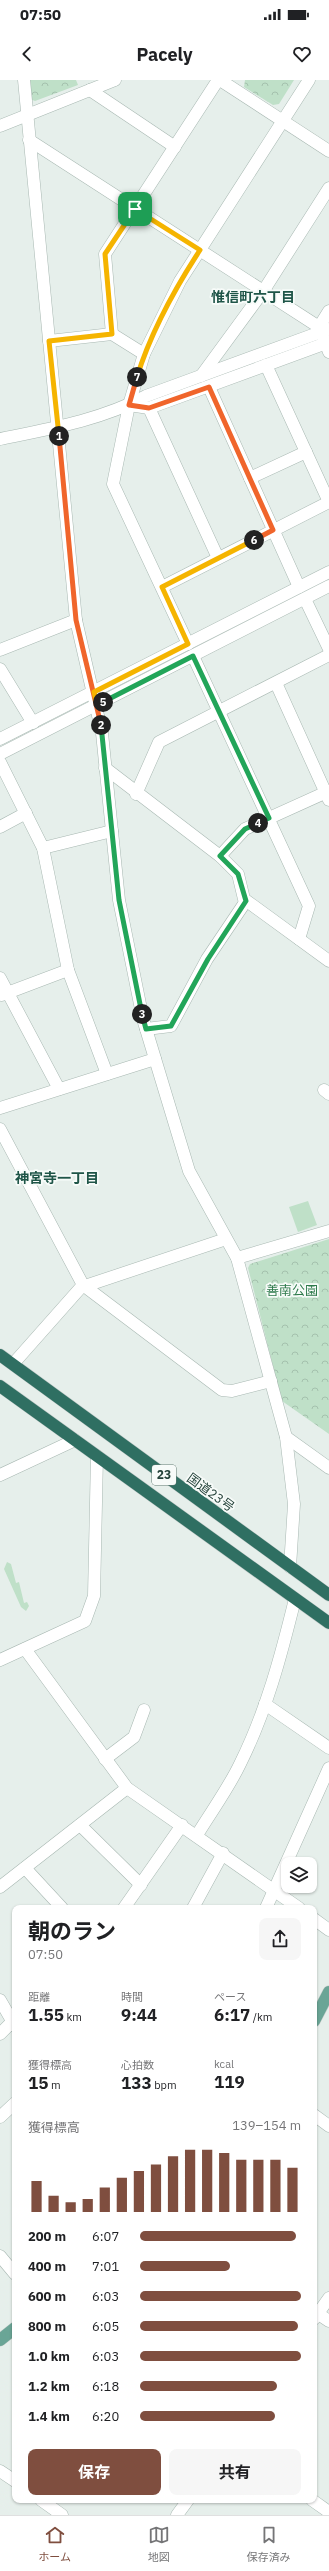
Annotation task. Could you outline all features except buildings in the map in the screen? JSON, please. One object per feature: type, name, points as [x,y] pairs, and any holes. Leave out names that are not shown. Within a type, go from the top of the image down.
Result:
[{"type":"highway","name":"国道23号","points":[[0,1355],[329,1595]]},
{"type":"highway","name":"23","points":[[0,1386],[329,1623]]},
{"type":"main road","points":[[317,2015],[329,1992]]},
{"type":"main road","points":[[0,2340],[12,2330]]},
{"type":"street","points":[[24,80],[76,620],[97,705],[102,733],[119,900],[146,1029],[189,1171],[237,1258],[286,1438],[294,1504],[290,1567]]},
{"type":"street","points":[[0,126],[115,80]]},
{"type":"street","points":[[112,334],[105,254],[219,80],[237,84],[283,122],[329,151]]},
{"type":"street","points":[[188,644],[113,484],[129,405],[144,354],[161,316],[200,250],[309,80]]},
{"type":"street","points":[[90,90],[175,147]]},
{"type":"street","points":[[29,140],[264,290],[325,338]]},
{"type":"street","points":[[201,376],[264,290],[329,188]]},
{"type":"street","points":[[325,338],[329,311]]},
{"type":"street","points":[[49,341],[112,334],[144,354]]},
{"type":"street","points":[[129,405],[149,408],[266,365],[325,338]]},
{"type":"street","points":[[0,440],[58,427],[129,405],[146,396],[201,376],[325,338]]},
{"type":"street","points":[[162,587],[329,502],[266,365]]},
{"type":"street","points":[[209,387],[299,587]]},
{"type":"street","points":[[149,408],[218,558]]},
{"type":"street","points":[[250,478],[306,452]]},
{"type":"street","points":[[0,739],[329,572]]},
{"type":"street","points":[[0,754],[329,586]]},
{"type":"street","points":[[305,599],[329,649]]},
{"type":"street","points":[[0,650],[76,620]]},
{"type":"street","points":[[136,794],[159,742],[329,655]]},
{"type":"street","points":[[193,656],[309,906],[299,939]]},
{"type":"street","points":[[0,669],[33,723]]},
{"type":"street","points":[[220,856],[245,829],[328,795],[276,683]]},
{"type":"street","points":[[0,762],[43,848],[68,970],[107,1074]]},
{"type":"street","points":[[105,768],[136,794],[220,856],[238,874],[246,901],[329,961]]},
{"type":"street","points":[[0,826],[26,813]]},
{"type":"street","points":[[43,848],[112,831]]},
{"type":"street","points":[[146,1029],[171,1026],[208,959],[246,901]]},
{"type":"street","points":[[4,995],[68,970]]},
{"type":"street","points":[[0,978],[4,995],[59,1089]]},
{"type":"street","points":[[0,1108],[155,1059]]},
{"type":"street","points":[[0,1128],[84,1286],[222,1390],[232,1391],[271,1381]]},
{"type":"street","points":[[237,1258],[329,1230]]},
{"type":"street","points":[[12,1364],[84,1286],[226,1239]]},
{"type":"street","points":[[286,1438],[329,1468]]},
{"type":"street","points":[[0,1475],[75,1440]]},
{"type":"street","points":[[0,1660],[85,1620],[94,1596],[97,1456]]},
{"type":"street","points":[[197,1835],[240,1765],[279,1665],[295,1599]]},
{"type":"street","points":[[25,1649],[127,1788],[223,1853],[295,1905]]},
{"type":"street","points":[[265,1704],[329,1748]]},
{"type":"street","points":[[106,1759],[134,1737],[144,1710]]},
{"type":"street","points":[[267,1905],[329,1768]]},
{"type":"street","points":[[0,1887],[127,1788]]},
{"type":"street","points":[[80,1825],[141,1885]]},
{"type":"street","points":[[126,1905],[182,1825]]},
{"type":"street","points":[[195,1905],[223,1853]]},
{"type":"street","points":[[25,1868],[59,1905]]},
{"type":"street","points":[[317,1921],[329,1930]]},
{"type":"street","points":[[0,2000],[12,2019]]},
{"type":"street","points":[[0,2034],[12,2024]]},
{"type":"street","points":[[0,2117],[12,2106]]},
{"type":"street","points":[[317,2117],[329,2126]]},
{"type":"street","points":[[0,2256],[12,2270]]},
{"type":"street","points":[[317,2312],[329,2298]]},
{"type":"street","points":[[317,2315],[329,2321]]},
{"type":"street","points":[[0,2470],[12,2479]]},
{"type":"street","points":[[45,2503],[62,2515]]},
{"type":"street","points":[[177,2515],[186,2503]]},
{"type":"street","points":[[316,2503],[329,2512]]},
{"type":"green space","points":[[28,80],[76,80],[78,85],[35,101],[30,99]]},
{"type":"green space","points":[[245,80],[294,80],[279,104],[273,105],[244,87]]},
{"type":"green space","points":[[308,1201],[317,1225],[298,1232],[289,1207]]},
{"type":"green space","name":"善南公園","points":[[329,1239],[329,1434],[282,1401],[248,1268],[250,1264]]},
{"type":"green space","points":[[7,1562],[11,1564],[16,1583],[19,1582],[24,1603],[27,1602],[29,1606],[26,1611],[21,1607],[4,1569]]},
{"type":"district","name":"惟信町六丁目","points":[[253,297]]},
{"type":"district","name":"神宮寺一丁目","points":[[57,1178]]},
{"type":"route","points":[[135,209],[105,254],[112,334],[49,341],[76,620],[94,692],[102,733],[119,900],[146,1029],[171,1026],[208,959],[231,927],[236,915],[246,901],[244,899],[238,874],[220,856],[245,829],[269,818],[193,656],[97,705],[94,692],[188,644],[162,587],[273,530],[209,387],[149,408],[129,405],[144,354],[161,316],[180,281],[200,250],[135,209]]}]
